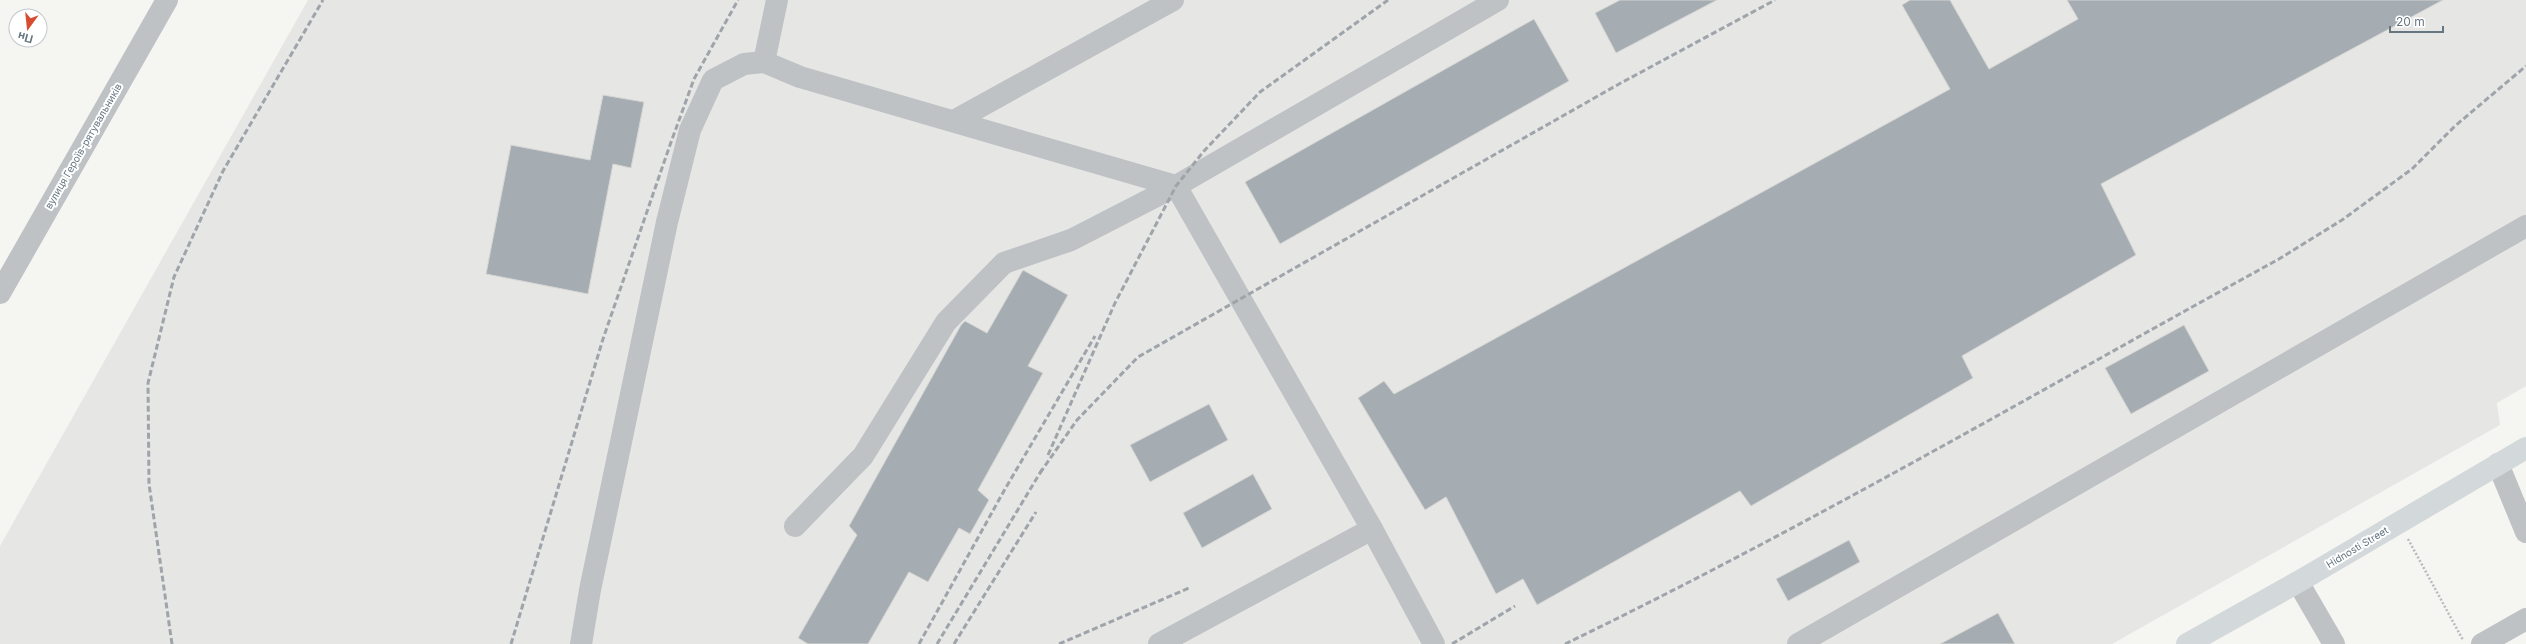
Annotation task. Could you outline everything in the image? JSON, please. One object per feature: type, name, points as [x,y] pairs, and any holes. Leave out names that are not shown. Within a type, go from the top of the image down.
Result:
[{"type":"main road","name":"Hidnosti Street","points":[[2187,644],[2298,582],[2526,448]]},
{"type":"street","name":"вулиця Героїв-рятувальників","points":[[0,293],[167,0]]},
{"type":"street","points":[[764,62],[777,0]]},
{"type":"street","points":[[954,121],[1172,0]]},
{"type":"street","points":[[795,526],[863,456],[946,322],[1004,263],[1071,240],[1176,186],[1498,0]]},
{"type":"street","points":[[581,644],[592,582],[666,230],[690,130],[713,80],[744,64],[764,62],[800,78],[1176,186],[1372,529],[1434,644]]},
{"type":"street","points":[[1798,644],[2526,226]]},
{"type":"street","points":[[2498,464],[2526,532]]},
{"type":"street","points":[[1159,644],[1372,529]]},
{"type":"street","points":[[2298,582],[2334,644]]},
{"type":"street","points":[[2482,644],[2526,619]]},
{"type":"path","points":[[2399,523],[2465,644]]},
{"type":"shaded area","points":[[308,0],[2526,0],[2526,386],[2497,403],[2500,425],[2112,644],[0,644],[0,546]]},
{"type":"building","points":[[1620,0],[1717,0],[1616,53],[1595,13]]},
{"type":"building","points":[[1910,0],[1950,0],[1989,69],[2078,19],[2067,0],[2443,0],[2101,184],[2136,255],[1962,356],[1973,378],[1751,506],[1740,491],[1537,605],[1523,579],[1496,594],[1446,497],[1425,510],[1358,398],[1384,381],[1394,394],[1950,89],[1902,5]]},
{"type":"building","points":[[1534,19],[1569,81],[1280,244],[1245,182]]},
{"type":"building","points":[[603,95],[644,102],[631,168],[613,164],[588,294],[486,274],[511,145],[590,160]]},
{"type":"building","points":[[1023,270],[1068,295],[1028,366],[1043,373],[978,490],[989,500],[970,534],[959,528],[928,582],[909,572],[868,644],[808,644],[798,638],[857,535],[849,526],[961,325],[965,321],[987,333]]},
{"type":"building","points":[[2184,325],[2209,371],[2131,414],[2105,368]]},
{"type":"building","points":[[1209,404],[1228,440],[1150,482],[1130,445]]},
{"type":"building","points":[[1253,474],[1272,509],[1202,548],[1183,513]]},
{"type":"building","points":[[1849,540],[1860,562],[1788,601],[1776,579]]},
{"type":"building","points":[[1998,613],[2015,644],[1940,644]]},
{"type":"railway","points":[[172,644],[149,484],[148,383],[174,277],[223,171],[323,0]]},
{"type":"railway","points":[[511,644],[603,339],[670,145],[694,79],[738,0]]},
{"type":"railway","points":[[1048,455],[1115,303],[1176,186],[1204,151],[1260,92],[1388,0]]},
{"type":"railway","points":[[1040,473],[1077,420],[1138,357],[1619,84],[1775,0]]},
{"type":"railway","points":[[1565,644],[1656,599],[1836,505],[2279,259],[2342,220],[2412,169],[2455,126],[2526,66]]},
{"type":"railway","points":[[919,644],[1005,489],[1095,336]]},
{"type":"railway","points":[[937,644],[1043,468]]},
{"type":"railway","points":[[954,644],[1036,512]]},
{"type":"railway","points":[[1059,644],[1189,588]]},
{"type":"railway","points":[[1452,644],[1515,606]]}]
